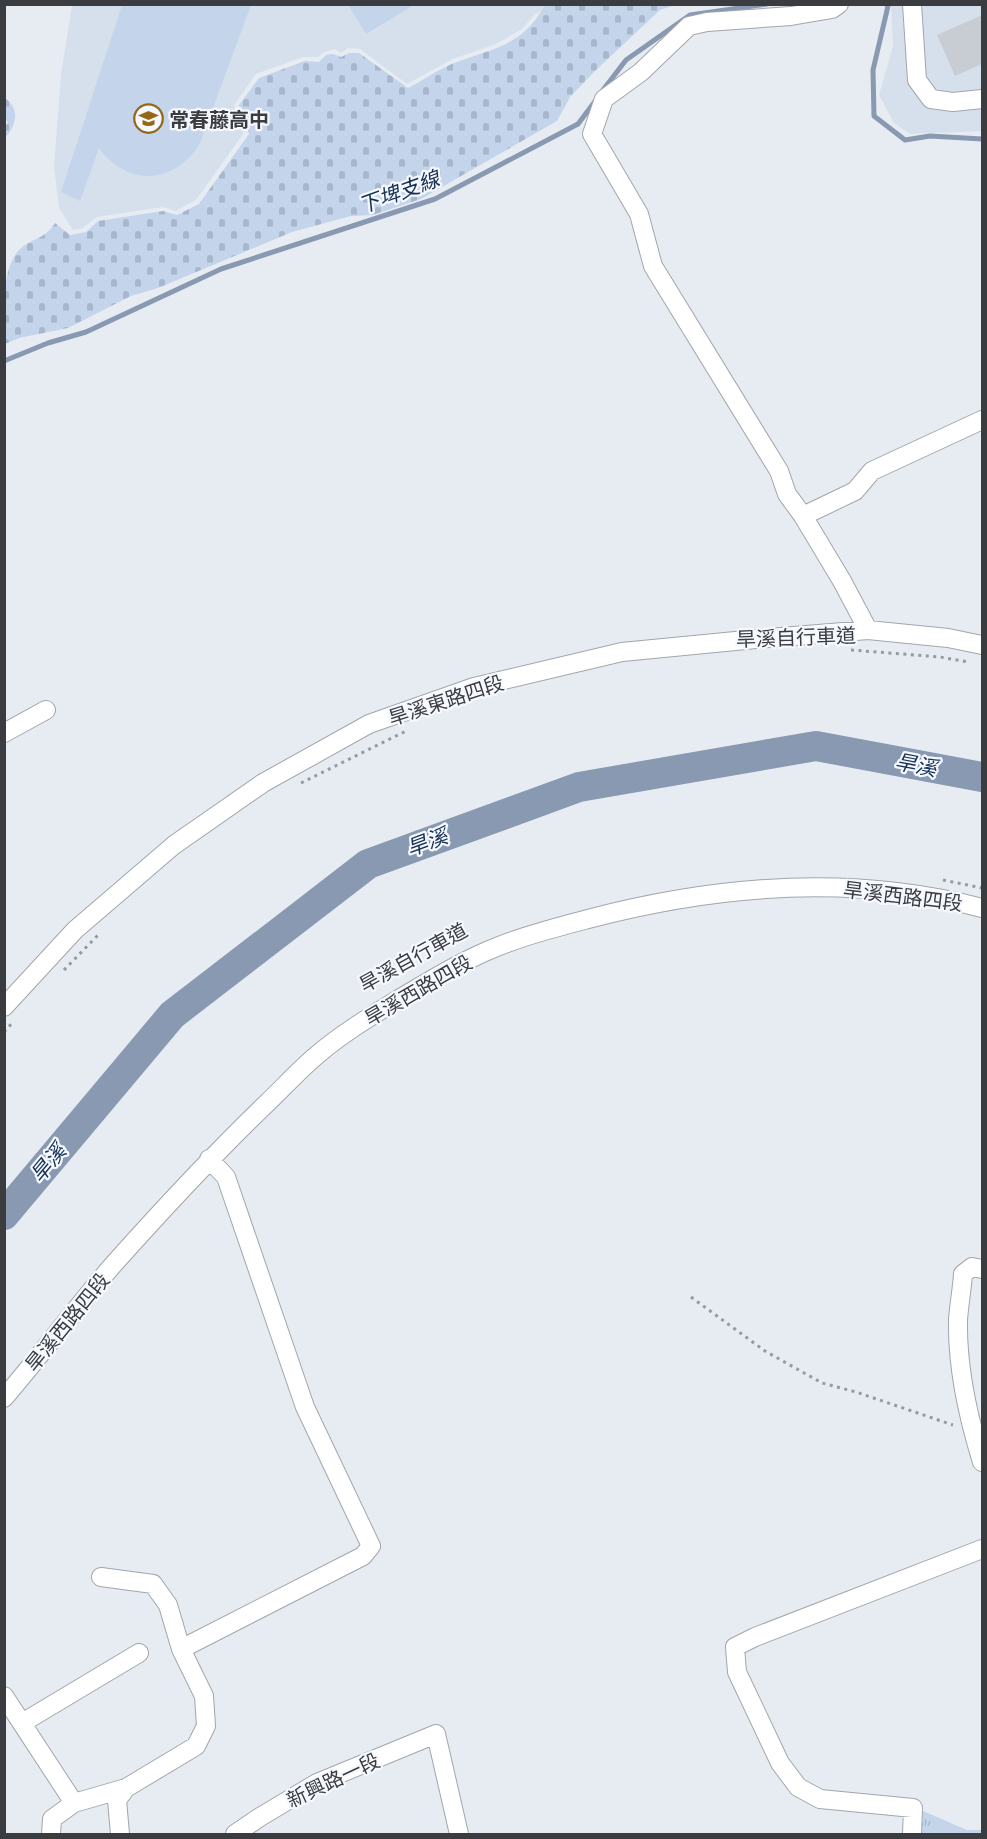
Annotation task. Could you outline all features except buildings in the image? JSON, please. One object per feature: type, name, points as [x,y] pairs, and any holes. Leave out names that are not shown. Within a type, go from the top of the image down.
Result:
[{"type":"street","points":[[839,4],[832,9],[791,16],[707,22],[689,26],[641,72],[604,99],[592,134],[639,214],[654,266],[779,471],[787,494],[842,581],[868,630]]},
{"type":"street","points":[[912,4],[917,80],[932,99],[952,102],[982,99]]},
{"type":"street","points":[[803,516],[855,491],[872,471],[982,420]]},
{"type":"street","name":"旱溪東路四段","points":[[10,1013],[75,930],[174,845],[263,783],[369,724],[474,687],[622,652],[868,630],[948,638],[982,645]]},
{"type":"street","points":[[4,733],[46,710]]},
{"type":"street","name":"旱溪西路四段","points":[[4,1398],[111,1268],[209,1159],[318,1054],[365,1020],[438,976],[487,951],[544,931],[612,913],[675,899],[737,891],[796,887],[871,888],[939,896],[982,908]]},
{"type":"street","points":[[181,1649],[363,1556],[371,1546],[305,1407],[226,1177],[209,1159]]},
{"type":"street","points":[[982,1269],[972,1267],[963,1274],[958,1320],[961,1370],[972,1431],[982,1462]]},
{"type":"street","points":[[912,1834],[913,1808],[820,1799],[798,1787],[780,1763],[737,1672],[735,1647],[755,1637],[982,1549]]},
{"type":"street","points":[[51,1834],[52,1819],[74,1803],[126,1788],[196,1746],[206,1726],[204,1696],[181,1649],[168,1605],[153,1584],[101,1577]]},
{"type":"street","points":[[22,1723],[139,1653]]},
{"type":"street","points":[[4,1696],[74,1803]]},
{"type":"street","name":"新興路一段","points":[[235,1834],[318,1783],[436,1734],[459,1834]]},
{"type":"street","points":[[120,1834],[117,1800],[126,1788]]},
{"type":"path","name":"旱溪自行車道","points":[[843,650],[875,651],[972,662]]},
{"type":"path","points":[[294,787],[411,729]]},
{"type":"path","points":[[942,880],[982,888]]},
{"type":"path","points":[[57,977],[106,927]]},
{"type":"path","points":[[4,1032],[10,1013]]},
{"type":"path","points":[[691,1297],[765,1351],[822,1383],[972,1431]]},
{"type":"shaded area","name":"常春藤高中","points":[[72,5],[557,5],[535,14],[522,29],[496,44],[453,59],[407,84],[360,49],[348,48],[341,53],[335,49],[324,52],[318,57],[303,57],[256,74],[234,105],[244,133],[196,200],[176,211],[163,207],[97,217],[83,228],[73,230],[59,208],[54,167],[61,74]]},
{"type":"shaded area","points":[[891,5],[982,5],[982,131],[910,134],[894,123],[879,95],[893,46]]},
{"type":"green space","points":[[122,5],[251,5],[200,143],[190,157],[178,167],[164,173],[151,176],[137,175],[123,170],[110,161],[99,148],[80,201],[61,192]]},
{"type":"green space","points":[[348,5],[414,5],[366,34]]},
{"type":"green space","points":[[545,5],[675,5],[660,10],[596,70],[570,97],[557,121],[421,199],[373,215],[351,216],[292,232],[158,288],[131,296],[68,328],[19,338],[5,344],[6,279],[14,256],[21,248],[44,235],[55,223],[70,235],[86,232],[98,221],[163,211],[177,215],[199,204],[249,134],[239,105],[259,78],[305,61],[319,62],[326,55],[333,54],[341,57],[349,53],[359,53],[408,88],[438,71],[497,48],[518,37],[528,29]]},
{"type":"green space","points":[[5,98],[13,107],[15,117],[12,128],[5,138],[5,126],[8,123],[5,118]]},
{"type":"green space","points":[[923,1811],[967,1830],[982,1830],[982,1834],[921,1834]]},
{"type":"waterway","name":"下埤支線","points":[[603,90],[626,60],[690,15],[767,4]]},
{"type":"waterway","name":"下埤支線","points":[[886,4],[888,6],[873,70],[874,116],[905,140],[930,136],[982,139]]},
{"type":"waterway","name":"下埤支線","points":[[4,361],[48,343],[86,332],[221,269],[435,199],[578,124],[596,100]]},
{"type":"waterway","name":"旱溪","points":[[4,1215],[172,1015],[368,864],[579,787],[816,746],[982,777]]},
{"type":"place","name":"常春藤高中","points":[[148,119]]}]
